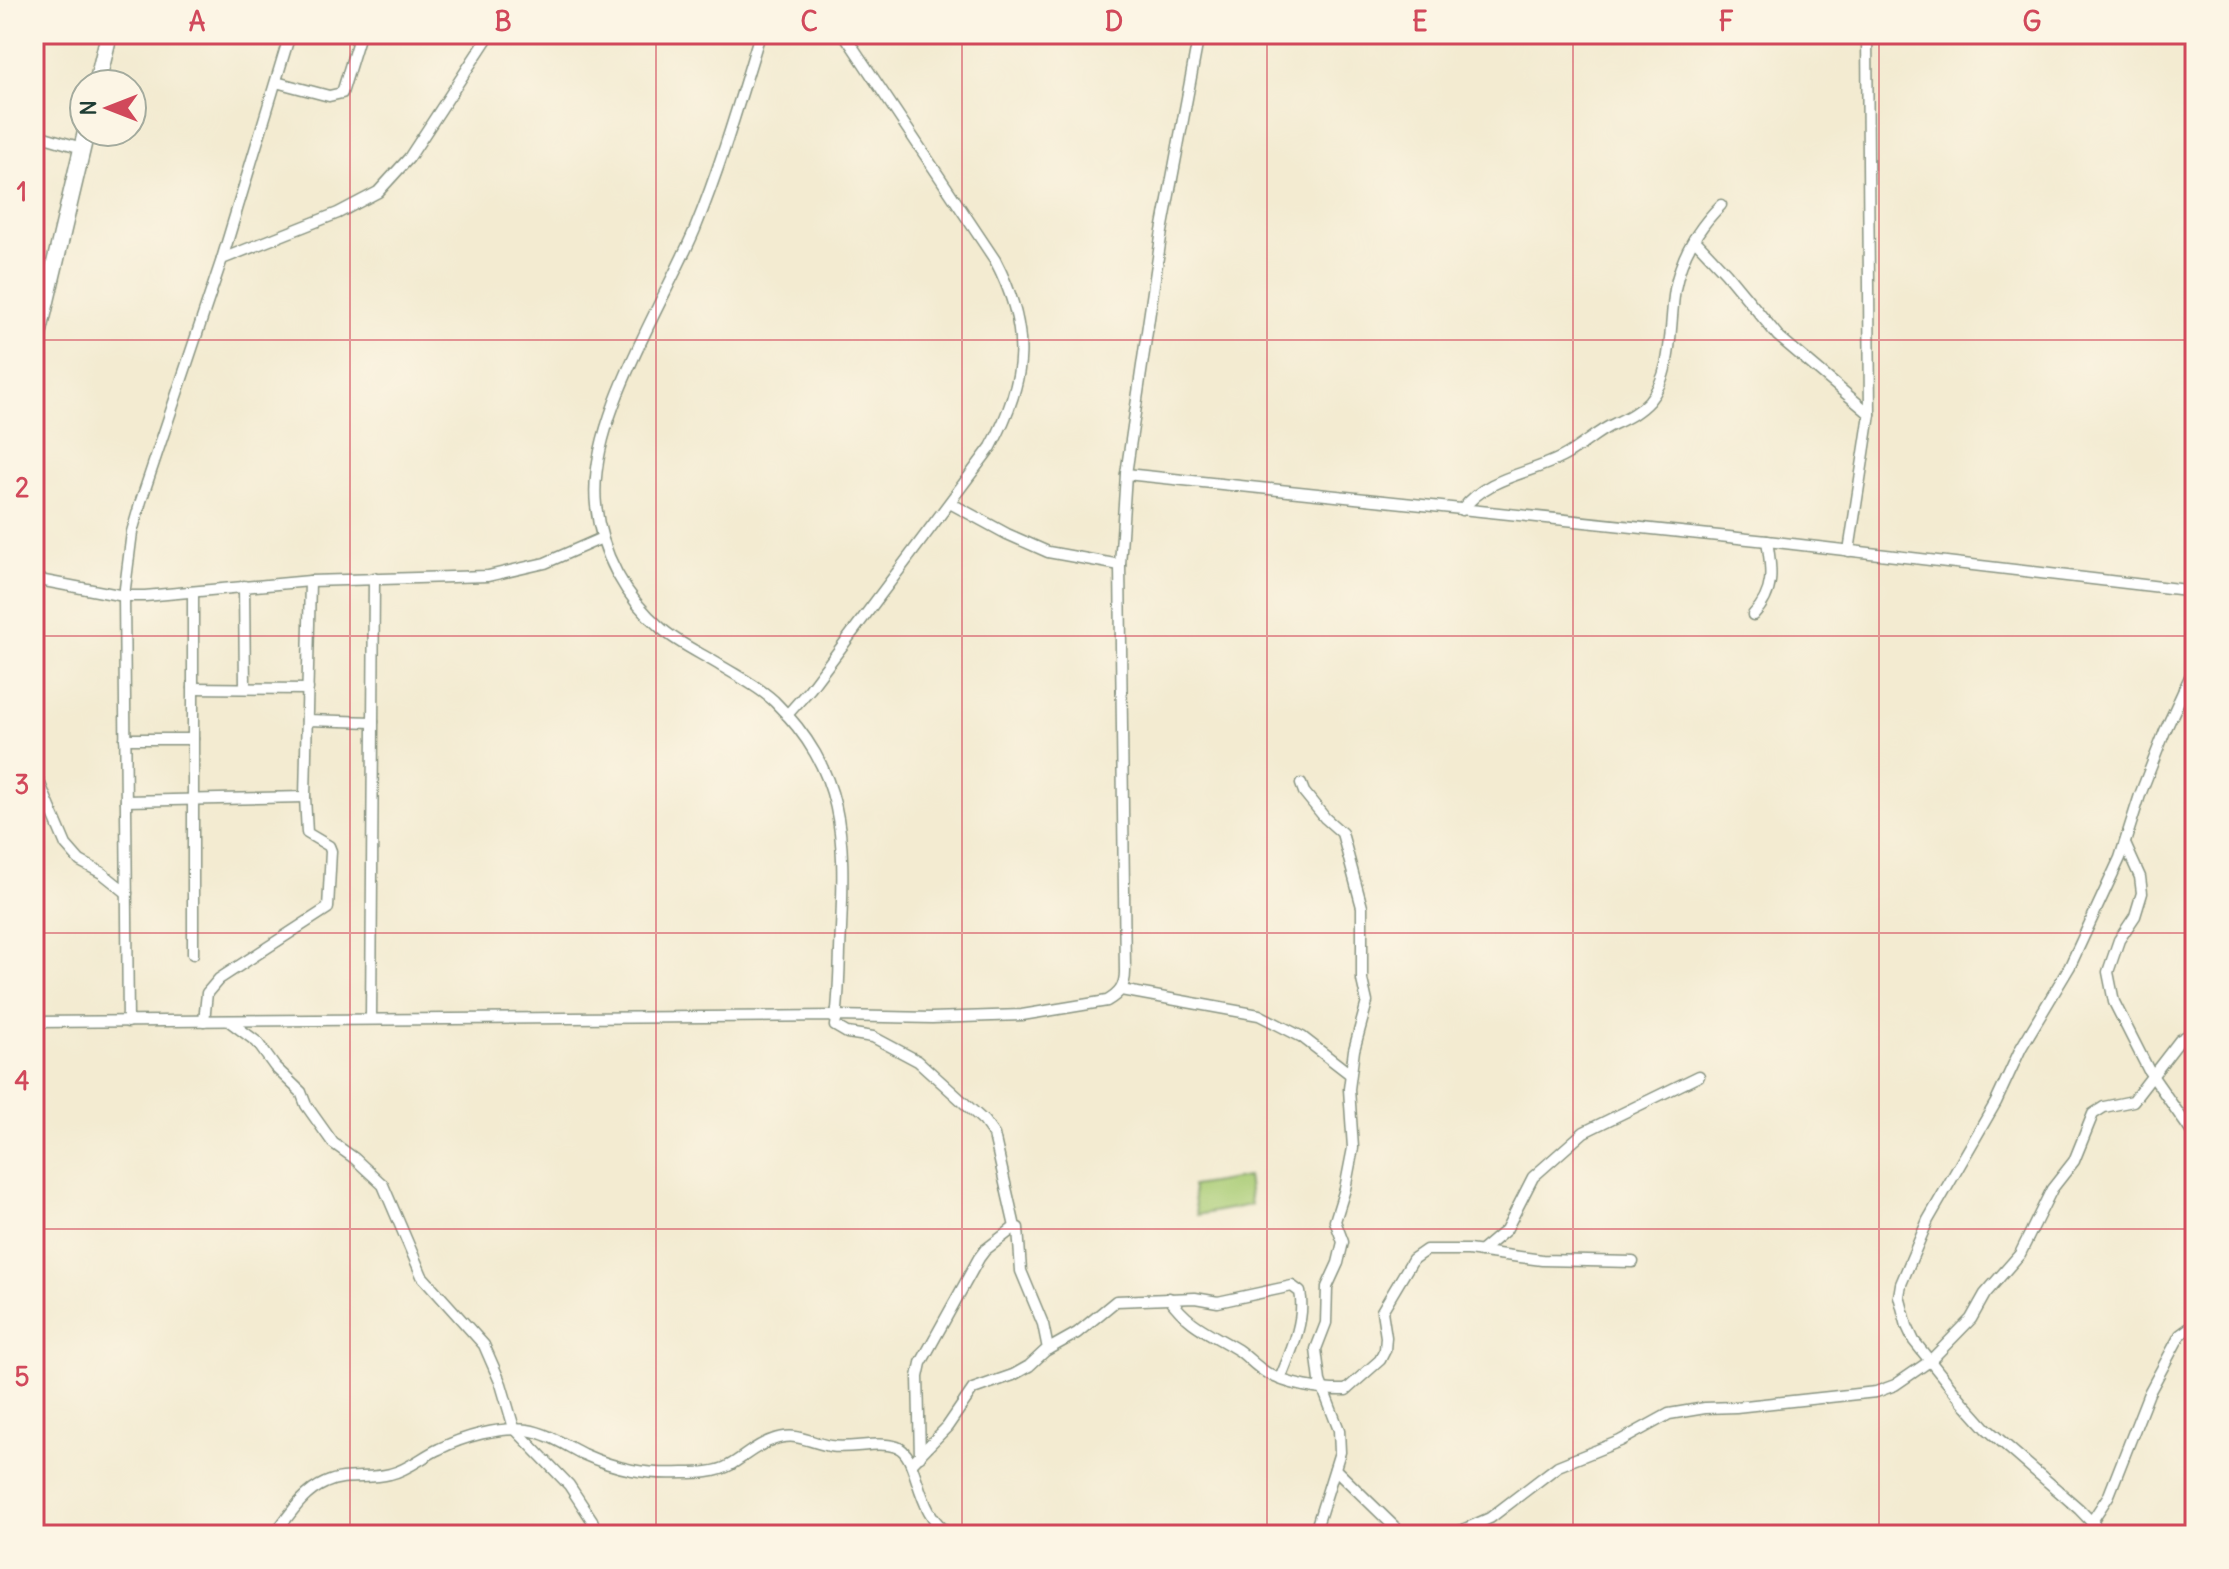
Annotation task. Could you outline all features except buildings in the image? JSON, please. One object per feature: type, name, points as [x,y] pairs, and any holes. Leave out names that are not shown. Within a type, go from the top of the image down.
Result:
[{"type":"main road","points":[[101,68],[109,34]]},
{"type":"main road","points":[[34,352],[82,148]]},
{"type":"street","points":[[128,1022],[124,596],[132,532],[222,259],[290,34]]},
{"type":"street","points":[[276,82],[329,96],[342,93],[360,34]]},
{"type":"street","points":[[222,259],[338,213],[378,192],[409,158],[490,34]]},
{"type":"street","points":[[760,34],[704,206],[604,432],[597,467],[596,503],[602,538],[616,573],[637,605],[664,631],[753,685],[787,715],[807,739],[834,796],[841,827],[844,858],[835,1026],[847,1033],[873,1037],[918,1061],[984,1121],[994,1135],[1015,1227],[1018,1228],[1021,1271],[1045,1329],[1048,1349]]},
{"type":"street","points":[[787,715],[810,689],[991,447],[1006,419],[1019,382],[1022,350],[1018,318],[1009,288],[995,260],[844,34]]},
{"type":"street","points":[[34,1022],[837,1016],[932,1018],[1022,1015],[1107,1001],[1121,990],[1125,972],[1120,565],[1126,474],[1161,237],[1199,34]]},
{"type":"street","points":[[1849,551],[1870,414],[1867,34]]},
{"type":"street","points":[[34,134],[68,138]]},
{"type":"street","points":[[1462,510],[1487,486],[1561,457],[1648,402],[1664,374],[1675,287],[1684,259],[1694,239],[1721,205]]},
{"type":"street","points":[[1694,239],[1778,336],[1870,414]]},
{"type":"street","points":[[1126,474],[1767,541],[2195,591]]},
{"type":"street","points":[[950,503],[1048,552],[1120,565]]},
{"type":"street","points":[[34,579],[124,596],[310,581],[459,577],[503,573],[545,563],[602,538]]},
{"type":"street","points":[[1753,615],[1770,590],[1772,575],[1767,541]]},
{"type":"street","points":[[371,1019],[374,578]]},
{"type":"street","points":[[204,1021],[207,993],[219,979],[328,908],[331,851],[329,846],[307,833],[305,797],[310,581]]},
{"type":"street","points":[[244,586],[245,688]]},
{"type":"street","points":[[193,592],[193,954]]},
{"type":"street","points":[[2104,1535],[1986,1428],[1930,1361],[1907,1326],[1899,1296],[1901,1284],[1928,1220],[1996,1102],[2021,1048],[2070,966],[2125,844],[2140,795],[2195,666]]},
{"type":"street","points":[[193,688],[308,689]]},
{"type":"street","points":[[2184,689],[2195,710]]},
{"type":"street","points":[[307,720],[373,722]]},
{"type":"street","points":[[125,739],[193,739]]},
{"type":"street","points":[[34,770],[66,845],[80,861],[102,873],[127,893]]},
{"type":"street","points":[[1301,784],[1308,797],[1345,838],[1349,866],[1362,907],[1362,980],[1367,1002],[1350,1074],[1348,1100],[1353,1148],[1335,1225],[1343,1242],[1327,1287],[1326,1323],[1316,1349],[1318,1371],[1339,1430],[1340,1452],[1314,1535]]},
{"type":"street","points":[[126,801],[305,797]]},
{"type":"street","points":[[2125,844],[2140,877],[2142,893],[2135,916],[2119,940],[2108,972],[2114,1002],[2152,1076],[2195,1137]]},
{"type":"street","points":[[1121,990],[1259,1015],[1302,1037],[1350,1074]]},
{"type":"street","points":[[229,1021],[257,1042],[275,1067],[301,1092],[306,1105],[333,1143],[383,1185],[422,1276],[484,1345],[501,1384],[514,1428],[569,1485],[592,1520],[597,1535]]},
{"type":"street","points":[[1451,1535],[1490,1518],[1558,1466],[1620,1441],[1669,1414],[1876,1392],[1895,1385],[1930,1361],[1971,1319],[1985,1294],[2020,1254],[2052,1189],[2074,1161],[2093,1114],[2104,1107],[2133,1101],[2180,1040],[2195,1031]]},
{"type":"street","points":[[1480,1252],[1506,1230],[1533,1177],[1574,1140],[1594,1126],[1699,1076]]},
{"type":"street","points":[[953,1535],[944,1531],[925,1505],[916,1484],[918,1377],[921,1363],[979,1258],[1015,1227]]},
{"type":"street","points":[[1169,1298],[1198,1329],[1238,1351],[1268,1374],[1280,1379],[1346,1390],[1380,1360],[1386,1337],[1382,1311],[1419,1253],[1439,1248],[1542,1260],[1633,1262]]},
{"type":"street","points":[[916,1459],[947,1427],[973,1389],[1029,1366],[1116,1301],[1195,1298],[1218,1302],[1286,1285],[1297,1289],[1301,1296],[1298,1323],[1280,1379]]},
{"type":"street","points":[[2092,1521],[2109,1495],[2149,1393],[2180,1335],[2195,1324]]},
{"type":"street","points":[[274,1535],[308,1493],[324,1483],[341,1477],[397,1472],[440,1448],[514,1428],[537,1432],[586,1456],[639,1473],[719,1470],[769,1441],[796,1435],[831,1447],[894,1446],[916,1459]]},
{"type":"street","points":[[1335,1469],[1403,1535]]},
{"type":"green space","points":[[1247,1177],[1251,1205],[1197,1215],[1192,1186]]}]
